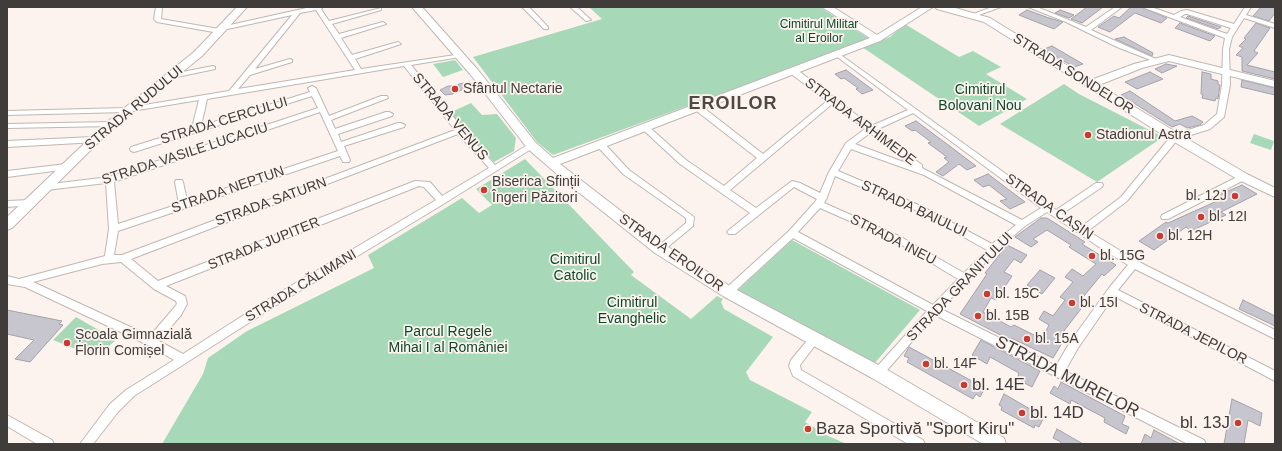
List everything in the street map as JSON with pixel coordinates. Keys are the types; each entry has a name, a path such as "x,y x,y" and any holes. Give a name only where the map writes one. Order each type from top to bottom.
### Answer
{"street":[{"path":"159,7 157,16 159,21 221,30 319,7 359,72"},
{"name":"STRADA RUDULUI","path":"7,225 126,110 172,76 198,54 242,7"},
{"name":"STRADA EROILOR","path":"417,7 460,55 532,146 550,163 660,249 728,292 878,373 998,444"},
{"path":"525,7 546,28"},
{"path":"573,7 588,20"},
{"path":"827,7 877,39"},
{"path":"550,163 877,39 928,7"},
{"name":"STRADA SONDELOR","path":"940,7 974,15 1002,29 1089,85 1175,137 1243,177 1275,193"},
{"path":"974,15 998,7"},
{"path":"1031,7 1086,30 1119,46 1155,60"},
{"path":"1045,12 1052,7"},
{"path":"1086,30 1119,7"},
{"path":"1144,7 1177,17 1185,12 1192,12 1235,27"},
{"path":"1155,7 1229,37"},
{"path":"1082,231 1124,200 1175,137 1207,127 1221,114 1226,85 1226,49 1229,37 1244,16 1248,7"},
{"path":"328,23 379,9"},
{"path":"232,92 298,12"},
{"path":"1244,16 1275,26"},
{"path":"337,37 383,24"},
{"path":"351,58 398,44"},
{"name":"STRADA CAȘIN","path":"838,54 1047,208 1082,231 1134,264 1275,335"},
{"path":"7,113 126,110 460,55"},
{"path":"1089,85 1155,60 1175,59 1275,84"},
{"path":"248,73 290,61"},
{"name":"STRADA VENUS","path":"406,64 460,131 494,169"},
{"path":"172,76 213,68"},
{"name":"STRADA ARHIMEDE","path":"793,71 927,174"},
{"path":"308,80 346,160"},
{"name":"STRADA CERCULUI","path":"134,149 314,93"},
{"path":"196,130 204,97"},
{"path":"326,118 384,98"},
{"path":"724,190 831,101"},
{"path":"697,107 763,158"},
{"name":"STRADA VASILE LUCACIU","path":"46,187 110,180 322,109"},
{"path":"728,292 792,233 821,201 833,172 849,145 869,130 914,110"},
{"path":"333,132 389,114"},
{"path":"7,126 111,124"},
{"name":"STRADA NEPTUN","path":"114,229 184,206 341,149 400,125"},
{"path":"644,127 683,162 756,212 732,232"},
{"name":"STRADA SATURN","path":"21,282 109,259 123,258 460,131"},
{"path":"7,144 94,140"},
{"path":"600,144 626,172 690,217 690,224 660,249"},
{"name":"STRADA ARHIMEDE","path":"849,145 927,174 1022,224"},
{"name":"STRADA CĂLIMANI","path":"86,444 120,400 182,359 532,146"},
{"path":"7,174 66,167"},
{"name":"STRADA BAIULUI","path":"833,172 918,208 993,249"},
{"path":"1165,217 1243,177"},
{"path":"109,259 114,229 110,180"},
{"path":"178,182 184,206"},
{"name":"STRADA JUPITER","path":"157,286 418,183 427,184 442,201"},
{"name":"STRADA INEU","path":"756,212 792,184 797,185 821,201 898,239 965,278"},
{"path":"1056,214 1099,186"},
{"path":"7,204 30,203"},
{"name":"STRADA GRANITULUI","path":"878,373 934,310 993,249 1022,224 1047,208"},
{"name":"STRADA MURELOR","path":"792,233 934,310 1200,444"},
{"path":"123,258 157,286 181,298 182,304 177,312 152,342"},
{"path":"1058,372 1074,345 1112,291 1134,264"},
{"path":"7,280 21,282 152,342 182,359"},
{"name":"STRADA JEPILOR","path":"1112,291 1275,376"},
{"path":"815,339 795,363 794,366 797,373 919,444"},
{"path":"7,420 48,444"}],"green space":[{"name":"Cimitirul Militar al Eroilor","path":"589,7 820,7 868,38 868,40 553,155 537,142 473,57 602,19"},
{"name":"Cimitirul Bolovani Nou","path":"905,24 959,57 973,51 1001,67 986,74 1027,99 979,126 862,47 890,37"},
{"path":"455,60 463,70 443,77 433,64"},
{"name":"Stadionul Astra","path":"1064,84 1079,94 1163,137 1097,182 1000,124"},
{"path":"471,103 482,115 497,114 516,138 514,151 494,162 447,114"},
{"path":"1254,134 1274,141 1271,150 1250,143"},
{"name":"Parcul Regele Mihai I al României","path":"525,159 634,272 631,275 691,319 717,296 723,299 721,302 724,309 773,337 746,372 750,380 812,412 805,422 828,436 847,444 162,444 203,374 208,358 247,331 374,268 368,255 462,198 479,213 492,205 476,189"},
{"path":"792,240 920,310 874,364 737,291"},
{"path":"76,317 116,340 96,357 53,340"}],"building":[{"path":"1087,7 1103,7 1082,23 1071,19"},
{"path":"1131,7 1141,7 1167,18 1161,23 1135,13 1110,32 1098,27 1114,16 1119,18"},
{"path":"1261,7 1275,7 1275,13 1269,21 1253,16"},
{"path":"1027,10 1063,22 1054,29 1019,15"},
{"path":"1060,10 1074,15 1069,18 1055,13"},
{"path":"1188,16 1221,27 1218,29 1186,18"},
{"path":"1180,23 1215,36 1210,41 1175,28"},
{"path":"1256,23 1270,28 1254,51 1258,53 1247,65 1275,72 1275,79 1242,71 1242,57 1236,55 1243,48 1239,46 1246,39 1244,38"},
{"path":"1124,37 1153,53 1152,56 1115,39"},
{"path":"1052,46 1083,64 1074,67 1044,49"},
{"path":"1166,64 1177,66 1162,73 1155,69"},
{"path":"846,70 873,90 862,94 856,89 858,88 844,78 841,79 835,74"},
{"path":"1150,72 1163,79 1137,89 1125,82"},
{"path":"1202,72 1211,74 1211,79 1218,81 1218,84 1220,85 1218,99 1216,98 1215,101 1202,98"},
{"path":"1242,80 1275,88 1275,95 1241,87"},
{"name":"Sfântul Nectarie","path":"469,82 465,89 453,94 445,95 440,90 448,86 456,86 455,88 459,84"},
{"path":"1130,91 1175,121 1192,116 1203,122 1200,125 1187,128 1180,124 1172,127 1121,95"},
{"path":"916,121 976,166 967,170 959,164 943,176 936,172 949,162 944,158 947,157 928,143 931,142 915,130 912,131 905,126"},
{"path":"988,174 1025,202 1010,209 1000,201 1007,199 989,185 983,187 974,180"},
{"path":"1242,185 1257,194 1221,212 1226,215 1191,231 1186,227 1154,250 1139,241 1166,222 1168,223 1217,201 1212,198"},
{"path":"1041,218 1047,218 1085,242 1082,244 1116,265 1104,276 1102,274 1079,302 1084,305 1057,340 1062,343 1053,358 1011,338 1010,340 960,314 987,274 985,273 1007,245 1027,255 1021,263 1014,259 1004,272 1012,276 996,300 991,298 983,312 1011,327 1014,325 1042,339 1049,325 1039,319 1044,311 1053,316 1065,300 1060,297 1073,282 1065,277 1072,269 1083,276 1096,264 1069,247 1071,245 1047,230 1033,239 1038,242 1031,247 1015,237"},
{"path":"1040,270 1055,278 1042,294 1027,285"},
{"path":"1243,300 1275,316 1275,326 1239,309"},
{"name":"Școala Gimnazială Florin Comișel","path":"7,310 62,321 59,324 63,325 30,362 15,359 34,340 7,334"},
{"path":"981,340 1040,371 1032,387 1017,379 1019,373 990,357 987,364 972,355"},
{"path":"909,347 985,388 980,397 976,394 973,399 907,362 909,358 904,356"},
{"path":"1061,382 1125,416 1122,424 1129,427 1126,434 1104,422 1105,418 1071,400 1070,404 1050,393 1054,386 1058,389"},
{"name":"bl. 14D","path":"1004,394 1044,417 1039,427 1035,425 1034,428 1001,410 1002,407 999,405"},
{"name":"bl. 13J","path":"1232,399 1262,413 1260,426 1248,420 1244,444 1224,444"},
{"path":"1057,429 1083,444 1060,444 1061,442 1053,438"},
{"path":"1154,430 1180,444 1141,444 1145,434 1151,438"}],"place":[{"name":"Sfântul Nectarie","path":"455,89"},
{"name":"Stadionul Astra","path":"1088,135"},
{"name":"Biserica Sfinții Îngeri Păzitori","path":"484,190"},
{"name":"bl. 12J","path":"1235,196"},
{"name":"bl. 12I","path":"1201,217"},
{"name":"bl. 12H","path":"1160,236"},
{"name":"bl. 15G","path":"1092,256"},
{"name":"bl. 15C","path":"987,294"},
{"name":"bl. 15I","path":"1072,303"},
{"name":"bl. 15B","path":"978,316"},
{"name":"bl. 15A","path":"1027,339"},
{"name":"Școala Gimnazială Florin Comișel","path":"67,343"},
{"name":"bl. 14F","path":"926,364"},
{"name":"bl. 14E","path":"964,385"},
{"name":"bl. 14D","path":"1022,413"},
{"name":"bl. 13J","path":"1238,423"},
{"name":"Baza Sportivă \"Sport Kiru\"","path":"808,429"}],"district":[{"name":"EROILOR","path":"733,104"}],"park label":[{"name":"Cimitirul Catolic","path":"575,268"},
{"name":"Cimitirul Evanghelic","path":"632,312"}]}
